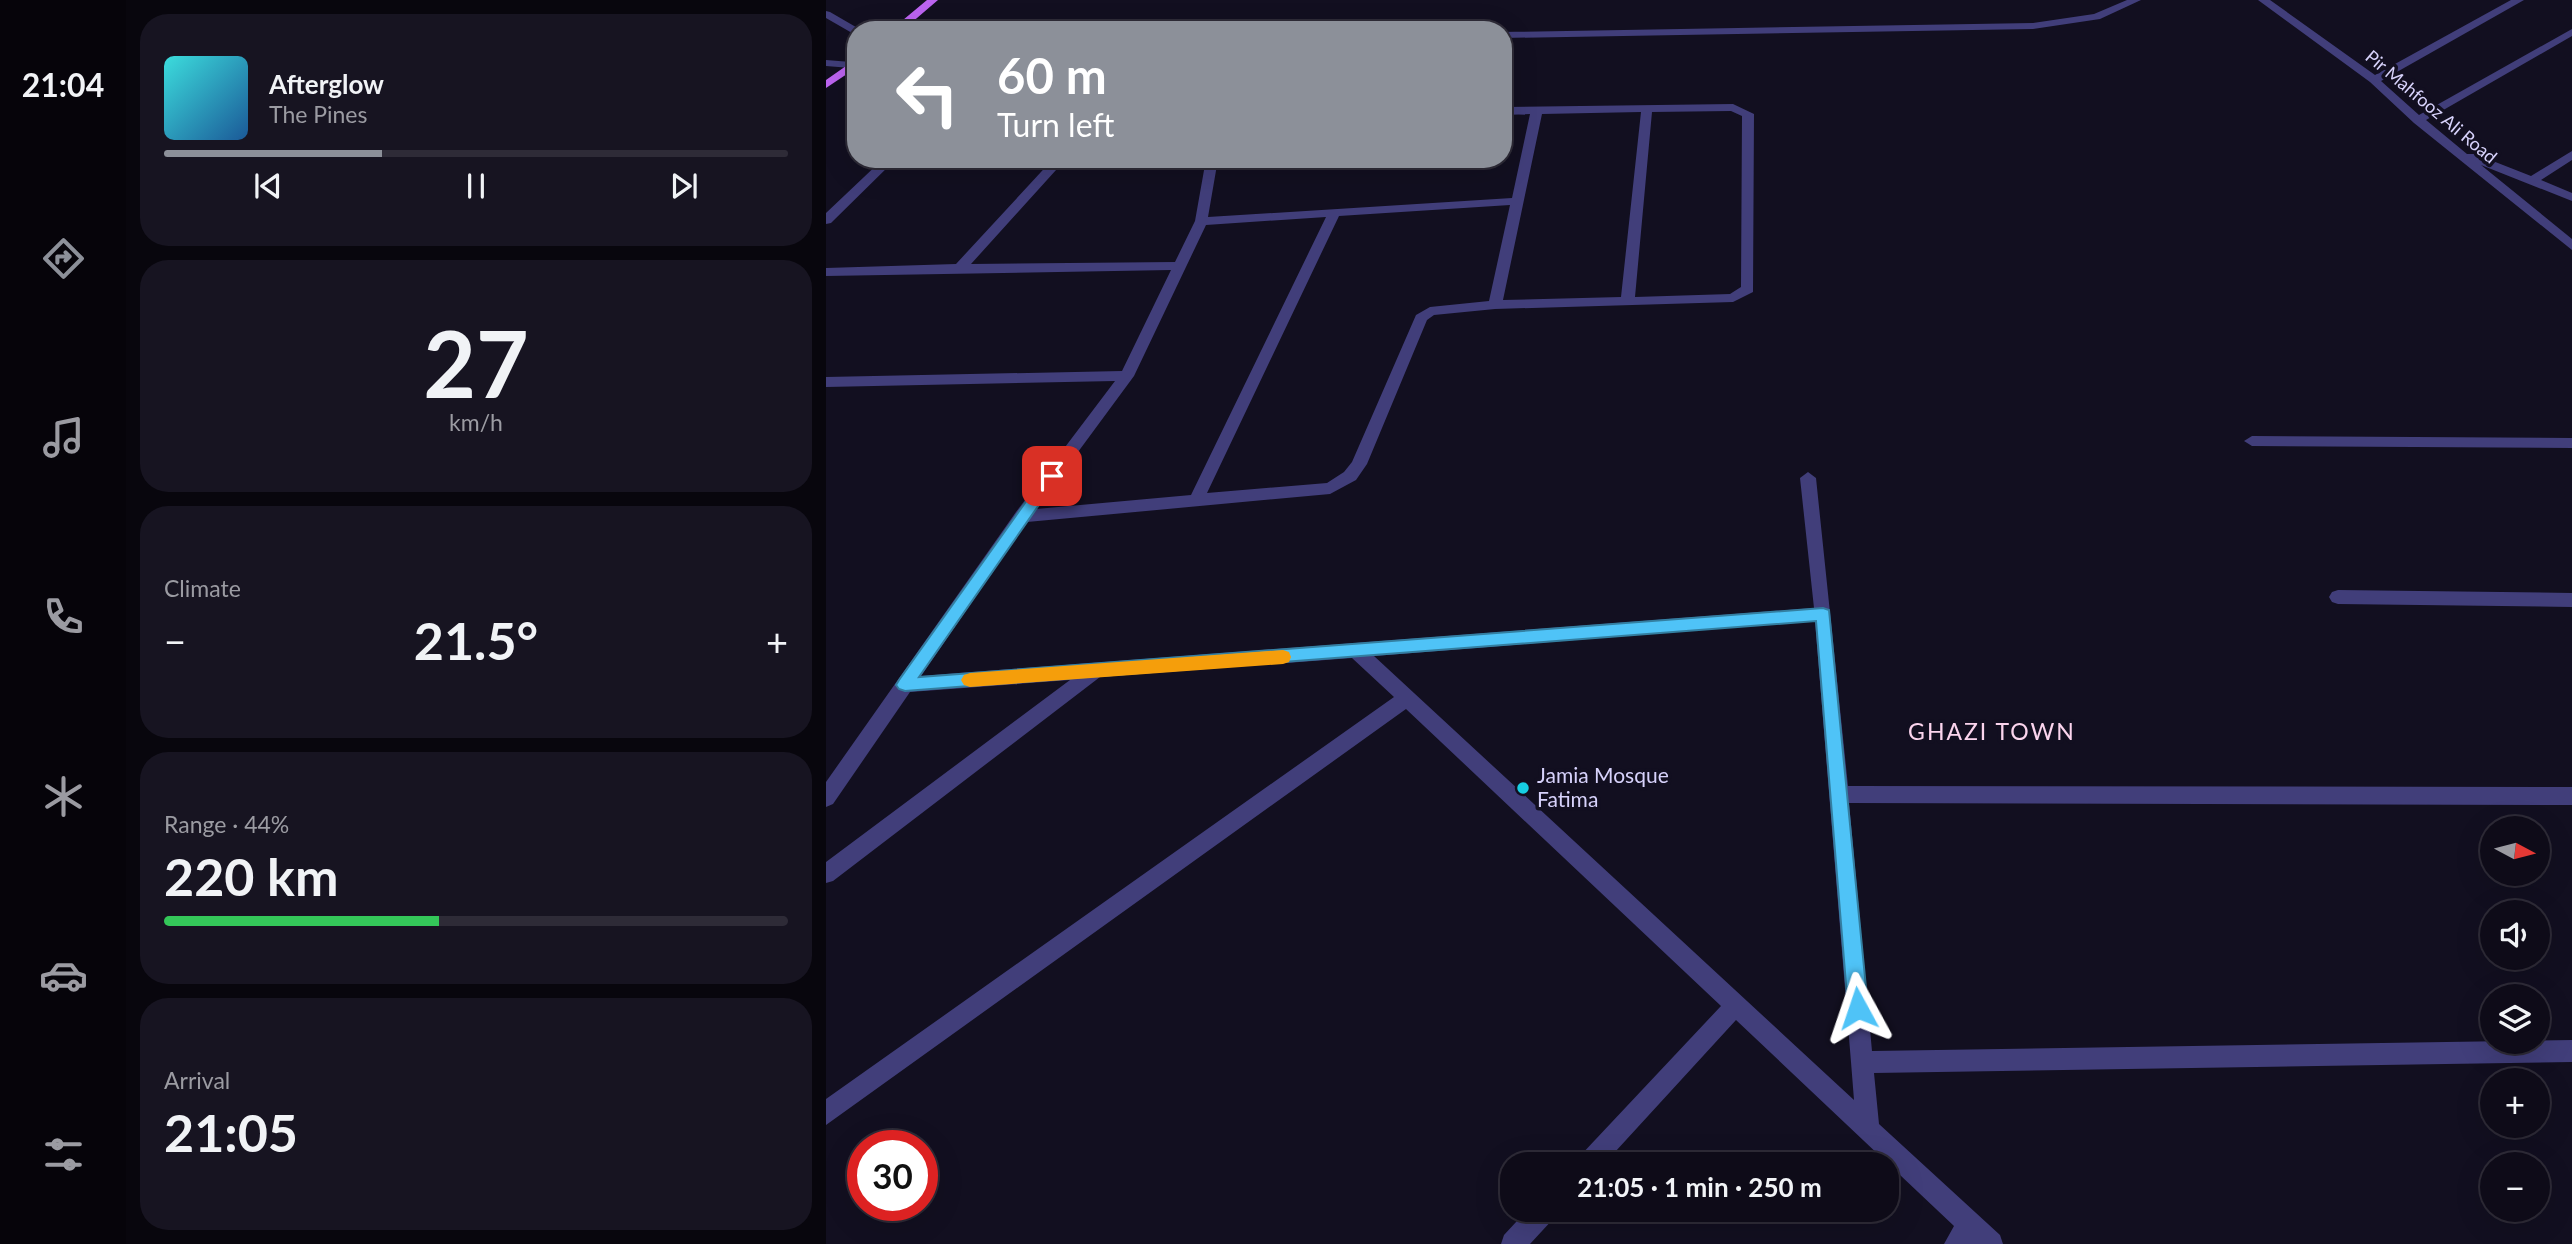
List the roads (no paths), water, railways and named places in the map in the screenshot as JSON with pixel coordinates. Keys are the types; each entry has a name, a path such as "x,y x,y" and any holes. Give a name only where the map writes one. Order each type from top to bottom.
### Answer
{"main road":[{"path":"907,21 933,0"},
{"path":"826,85 847,68"}],"street":[{"path":"1512,35 2033,26 2096,17 2136,0"},
{"name":"Pir Mahfooz Ali Road","path":"2263,0 2374,80 2417,120 2572,246"},
{"path":"2374,80 2519,0"},
{"path":"826,14 847,26"},
{"path":"2417,120 2572,32"},
{"path":"826,63 847,63"},
{"path":"1022,516 1330,488 1349,476 1359,464 1421,318 1437,309 1628,299 1733,298 1748,289 1748,114 1733,107 1512,111"},
{"path":"1628,299 1647,108"},
{"path":"1495,305 1537,110"},
{"path":"2454,150 2572,197"},
{"path":"2532,181 2572,155"},
{"path":"826,220 881,168"},
{"path":"960,268 1052,168"},
{"path":"826,798 1022,516 1127,376 1201,220 1210,168"},
{"path":"1201,220 1519,201"},
{"path":"1197,498 1335,212"},
{"path":"826,272 1181,266"},
{"path":"826,382 1127,376"},
{"path":"2252,441 2572,443"},
{"path":"1808,478 1823,614 1868,1129"},
{"path":"2338,597 2572,600"},
{"path":"905,685 1823,614"},
{"path":"1358,652 1868,1129 1963,1234 1991,1244"},
{"path":"826,874 1095,671"},
{"path":"826,1113 1407,698"},
{"path":"1839,794 2572,796"},
{"path":"1598,1152 1736,1005"},
{"path":"1862,1062 2572,1051"},
{"path":"1513,1244 1533,1222"}],"place":[{"name":"Jamia Mosque Fatima","path":"1523,788"}],"district":[{"name":"GHAZI TOWN","path":"1992,732"}]}
